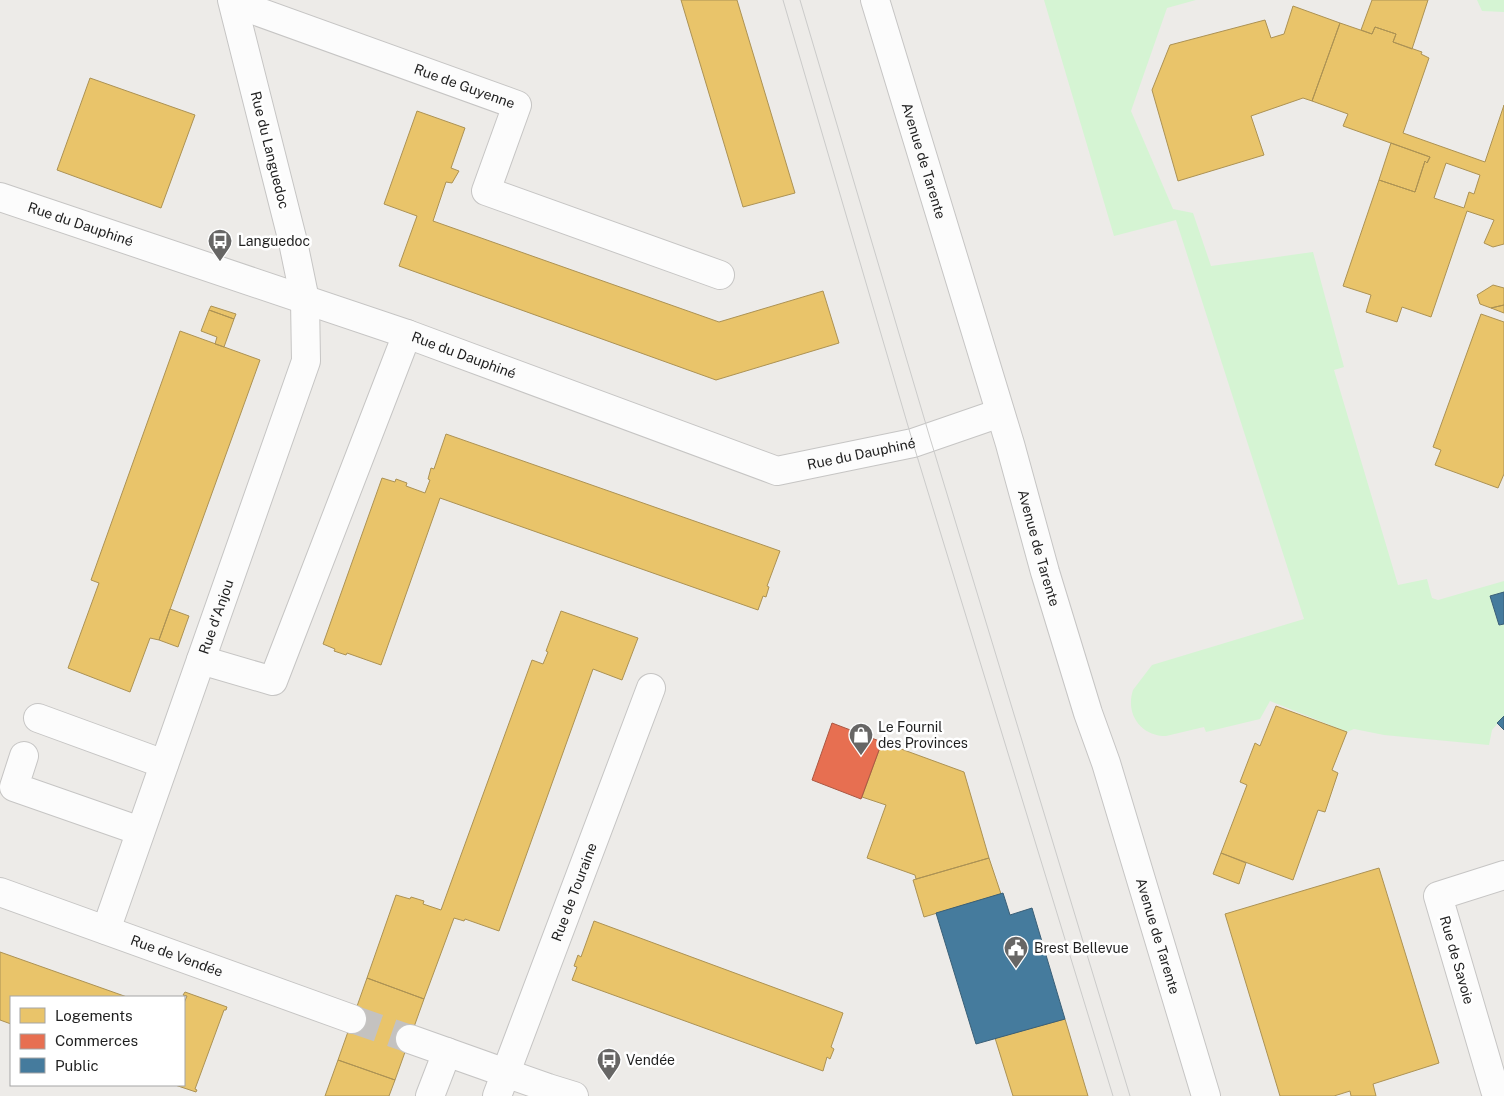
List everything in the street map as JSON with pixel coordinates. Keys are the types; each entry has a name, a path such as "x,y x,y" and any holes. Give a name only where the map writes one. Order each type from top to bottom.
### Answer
{"street":[{"name":"Avenue de Tarente","path":"875,0 1000,413 1045,572 1088,713 1118,800 1206,1096"},
{"name":"Rue de Guyenne","path":"233,2 517,105 486,191 720,275"},
{"name":"Rue du Languedoc","path":"233,2 293,242 305,300"},
{"name":"Rue du Dauphiné","path":"0,197 407,334 777,471 913,443 1000,413"},
{"name":"Rue d'Anjou","path":"106,930 306,361 305,300"},
{"path":"201,660 273,682 407,334"},
{"name":"Rue de Touraine","path":"501,1084 651,688"},
{"path":"38,718 164,764"},
{"path":"24,756 14,787 140,831"},
{"name":"Rue de Savoie","path":"1491,1091 1438,896 1504,875"},
{"name":"Rue de Vendée","path":"0,892 352,1019"},
{"path":"410,1039 447,1052 501,1084 574,1096"},
{"path":"430,1096 447,1052"}],"green space":[{"path":"1044,0 1196,0 1167,8 1131,111 1173,209 1193,213 1211,266 1313,252 1344,367 1334,370 1398,585 1427,579 1432,598 1438,600 1504,581 1504,592 1490,596 1499,625 1504,624 1504,716 1492,730 1489,745 1384,735 1354,729 1347,732 1270,701 1260,719 1206,732 1204,727 1166,736 1157,735 1142,728 1137,722 1131,707 1133,690 1152,665 1304,619 1176,220 1114,236"},
{"path":"1477,0 1504,0 1504,12 1482,11"}],"building: Logements":[{"path":"681,0 737,0 795,193 743,207"},
{"path":"1372,0 1428,0 1412,49 1393,42 1396,34 1375,27 1372,34 1361,30"},
{"path":"1293,6 1340,23 1312,101 1303,98 1251,116 1264,155 1178,181 1152,90 1170,45 1265,20 1271,38 1284,34"},
{"path":"1340,23 1372,34 1375,27 1396,34 1393,42 1422,52 1421,54 1429,58 1403,133 1485,162 1504,105 1504,244 1493,247 1484,243 1494,220 1467,211 1431,317 1402,307 1397,322 1366,312 1371,295 1343,286 1379,180 1415,192 1425,161 1427,163 1430,157 1343,126 1348,114 1312,101","holes":["1446,163 1480,175 1474,194 1469,192 1464,208 1434,198"]},
{"path":"90,78 195,115 161,208 57,170"},
{"path":"417,111 465,128 451,168 459,171 452,183 446,182 433,221 719,322 823,291 839,343 716,380 399,266 417,216 384,204"},
{"path":"1391,143 1430,157 1427,163 1425,161 1415,192 1379,180"},
{"path":"1493,285 1504,288 1504,305 1491,308 1480,304 1477,295"},
{"path":"1504,305 1504,313 1491,308"},
{"path":"211,306 236,314 234,319 209,310"},
{"path":"209,310 234,319 224,347 215,344 217,337 201,331"},
{"path":"1481,314 1504,322 1504,474 1498,488 1435,465 1441,450 1433,447"},
{"path":"180,331 260,360 159,640 150,638 130,692 68,668 99,583 91,580"},
{"path":"446,434 780,551 767,586 769,587 766,597 763,596 758,610 440,498 381,665 347,653 346,655 334,651 335,649 323,644 382,478 395,482 396,479 407,483 406,486 425,493 430,480 428,479 431,468 434,469"},
{"path":"170,609 189,616 178,647 159,640"},
{"path":"561,611 638,638 622,680 593,669 499,931 465,919 464,921 454,918 424,999 367,978 396,895 424,901 423,904 441,910 532,660 543,664"},
{"path":"1276,706 1347,732 1332,770 1338,773 1325,812 1318,810 1293,880 1221,853 1247,785 1240,782 1255,743 1260,746"},
{"path":"882,742 964,772 989,858 916,879 915,875 867,858 886,805 862,797"},
{"path":"1221,853 1246,863 1239,884 1213,874"},
{"path":"989,858 1001,894 924,917 913,880"},
{"path":"1379,868 1439,1063 1373,1084 1376,1096 1351,1096 1350,1091 1334,1096 1280,1096 1225,914"},
{"path":"594,921 843,1013 831,1047 834,1049 830,1059 827,1057 823,1071 572,980 577,967 574,966 578,955 581,957"},
{"path":"0,952 124,996 10,996 10,1024 0,1020"},
{"path":"367,978 424,999 395,1080 338,1060"},
{"path":"185,992 227,1007 224,1010 195,1089 197,1090 196,1092 178,1086 185,1086 185,1001 187,996 183,995"},
{"path":"1065,1019 1088,1096 1013,1096 995,1038"},
{"path":"338,1060 395,1080 389,1096 325,1096"}],"building: Commerces":[{"path":"832,723 882,742 861,799 812,780"}],"building: Public":[{"path":"1504,592 1504,624 1499,625 1490,596"},
{"path":"1504,716 1504,730 1497,723"},
{"path":"1003,893 1010,915 1032,908 1065,1019 976,1044 936,913"}],"tunnel":[{"path":"352,1019 410,1039"}],"tram line":[{"path":"783,0 913,443 1113,1096"},
{"path":"800,0 930,438 1130,1096"}],"place":[{"name":"Languedoc","path":"220,262"},
{"name":"Le Fournil des Provinces","path":"861,756"},
{"name":"Brest Bellevue","path":"1016,969"},
{"name":"Vendée","path":"609,1081"}]}
